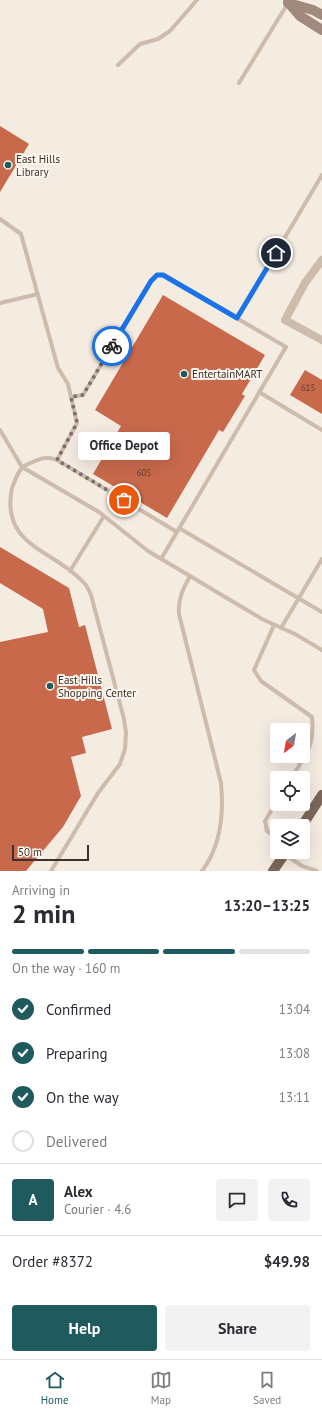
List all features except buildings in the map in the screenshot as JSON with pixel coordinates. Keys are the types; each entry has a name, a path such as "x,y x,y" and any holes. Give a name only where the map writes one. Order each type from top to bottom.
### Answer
{"main road":[{"path":"286,1 314,10 322,15"},
{"path":"286,1 300,16 322,30"},
{"path":"307,819 322,795"},
{"path":"273,871 281,859"}],"street":[{"path":"322,260 305,283 285,320 322,340"}],"lane":[{"path":"118,65 140,44 158,39 170,31 197,0"},
{"path":"239,83 286,1"},
{"path":"237,318 322,175"},
{"path":"0,219 21,234 58,368 68,384 77,423 57,460"},
{"path":"71,397 83,395 151,281 157,275 163,275 286,347 161,559"},
{"path":"0,303 38,294"},
{"path":"259,392 322,430"},
{"path":"0,430 22,467 104,516 136,543 161,559 322,650"},
{"path":"51,871 98,793 120,764 125,749 126,733 124,720 91,595 84,582 70,571 25,543 15,533 7,505 14,481 22,467 41,458 50,457 57,460 322,612"},
{"path":"70,571 104,516"},
{"path":"281,628 322,559"},
{"path":"190,576 180,594 178,603 179,614 221,784 223,799 223,811 215,848 202,871"},
{"path":"274,624 254,670 261,681 312,716 314,733 309,749 296,771"},
{"path":"270,834 266,831 265,821 271,811"},
{"path":"293,859 302,866 317,871"}],"way so far":[{"path":"112,346 83,395 71,397 77,423 57,460 124,500"}],"place":[{"name":"East Hills Library","path":"8,165"},
{"name":"EntertainMART","path":"184,374"},
{"name":"Office Depot","path":"124,500"},
{"name":"East Hills Shopping Center","path":"50,686"}],"route":[{"path":"112,346 151,281 157,275 163,275 237,318 276,253"}]}
